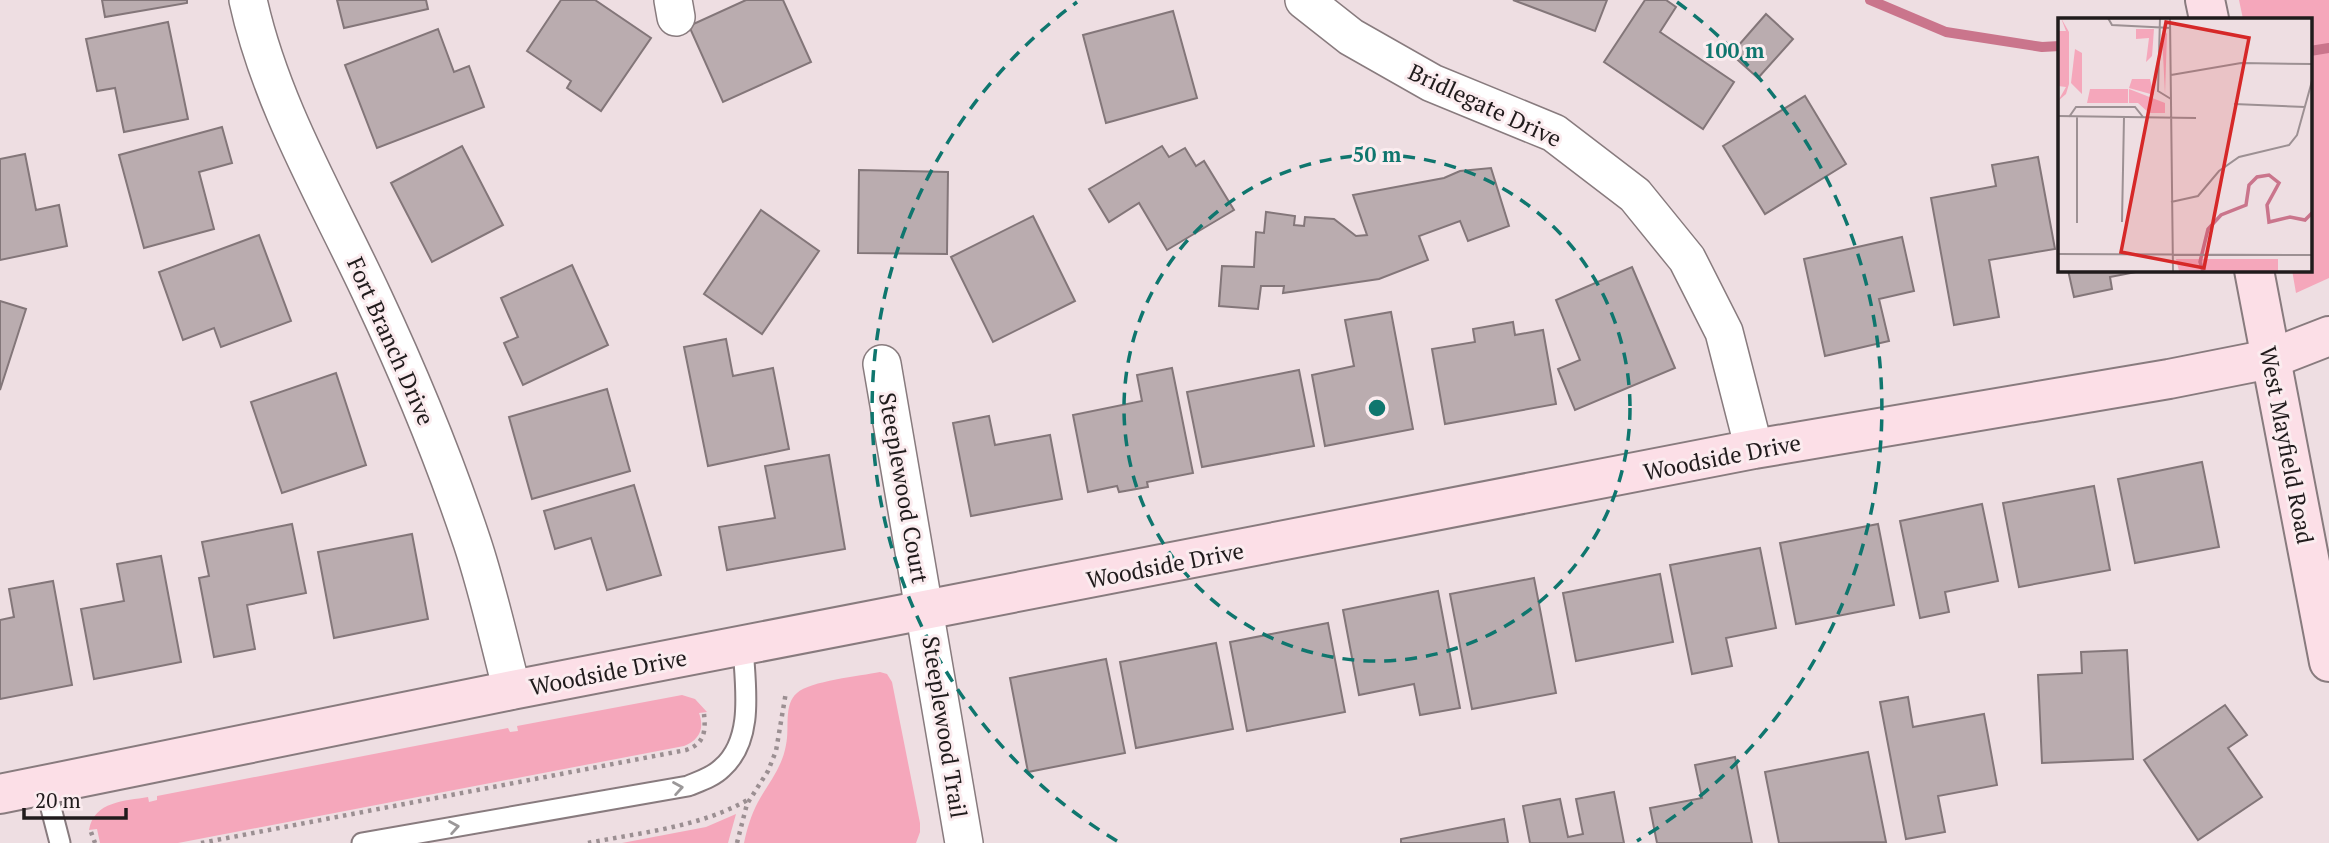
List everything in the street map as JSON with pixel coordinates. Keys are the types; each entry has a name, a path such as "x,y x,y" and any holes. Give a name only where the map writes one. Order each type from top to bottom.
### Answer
{"street":[{"name":"Fort Branch Drive","path":"248,0 253,25 295,139 373,296 426,415 473,544 512,690"},
{"name":"Bridlegate Drive","path":"1304,0 1351,37 1432,83 1553,133 1635,195 1687,259 1724,332 1754,449"},
{"path":"2205,0 2209,18"},
{"name":"West Mayfield Road","path":"2254,271 2329,662"},
{"name":"Woodside Drive","path":"0,794 512,690 925,612 1754,449 2169,379 2270,359 2329,337"},
{"name":"Steeplewood Court","path":"882,364 925,612"},
{"name":"Steeplewood Trail","path":"925,612 964,843"}],"lane":[{"path":"362,843 688,786 704,780 725,766 737,750 744,727 746,703 743,646"},
{"path":"45,785 60,843"}],"path":[{"path":"737,843 747,804 768,771 776,751 786,692"},
{"path":"201,843 686,750 696,747 702,740 706,727 704,714"},
{"path":"588,843 704,820 751,797"},
{"path":"92,832 95,843"}],"shaded area":[{"path":"2239,0 2329,0 2329,278 2296,293 2292,271 2312,271 2312,18 2243,18"},
{"path":"880,672 887,674 892,682 920,823 916,843 744,843 756,807 784,753 788,710 793,698 813,685"},
{"path":"682,695 695,699 707,712 699,713 701,729 694,741 684,746 178,843 100,843 97,829 89,830 97,813 112,804 148,797 149,802 157,800 157,796 508,728 510,732 518,731 517,726"},
{"path":"736,814 728,843 622,843 706,827"}],"building":[{"path":"102,0 187,0 187,3 105,17"},
{"path":"337,0 426,0 428,9 344,28"},
{"path":"561,0 595,0 651,38 601,111 567,88 571,81 527,51"},
{"path":"746,0 783,0 811,62 723,102 689,26"},
{"path":"1513,0 1607,0 1595,31"},
{"path":"1645,0 1666,0 1676,7 1660,32 1734,82 1703,129 1604,62"},
{"path":"1173,11 1197,98 1106,123 1083,35"},
{"path":"1766,14 1793,39 1758,78 1731,54"},
{"path":"168,22 188,119 124,132 115,88 97,91 86,39"},
{"path":"438,29 454,72 469,66 484,107 377,148 345,65"},
{"path":"1805,96 1846,164 1765,214 1723,146"},
{"path":"222,127 232,163 199,172 214,229 144,248 119,155"},
{"path":"462,146 503,225 432,262 391,183"},
{"path":"1162,146 1169,157 1185,148 1196,166 1204,161 1234,210 1167,250 1139,203 1109,222 1089,189"},
{"path":"25,154 36,210 59,205 67,246 0,260 0,159"},
{"path":"2038,157 2055,249 1989,260 1999,317 1954,325 1931,198 1996,186 1992,165"},
{"path":"1491,168 1509,226 1468,241 1460,221 1419,236 1428,260 1379,279 1283,293 1284,286 1261,286 1258,309 1219,306 1222,266 1254,267 1256,232 1264,233 1266,212 1295,216 1294,225 1304,226 1305,217 1334,219 1356,236 1367,235 1353,195 1444,178 1460,171"},
{"path":"859,170 948,172 947,254 858,253"},
{"path":"761,210 819,251 762,334 704,294"},
{"path":"1033,216 1075,301 993,342 951,257"},
{"path":"259,235 291,321 221,347 214,328 183,340 159,272"},
{"path":"1902,237 1914,291 1879,299 1889,341 1825,356 1804,259"},
{"path":"572,265 608,345 523,385 504,343 518,337 501,298"},
{"path":"1632,267 1675,368 1575,410 1558,369 1580,360 1556,300"},
{"path":"2068,271 2141,271 2110,277 2112,289 2074,297"},
{"path":"0,301 26,309 0,390"},
{"path":"1391,312 1413,429 1325,446 1312,375 1354,366 1345,320"},
{"path":"1513,322 1515,335 1543,330 1556,404 1445,424 1432,349 1475,342 1473,329"},
{"path":"726,339 733,376 773,368 789,449 708,466 684,347"},
{"path":"1172,368 1193,473 1147,482 1148,487 1119,492 1117,486 1088,492 1073,415 1142,401 1137,375"},
{"path":"1299,370 1314,446 1202,467 1187,392"},
{"path":"336,373 366,465 282,493 251,402"},
{"path":"607,389 630,471 532,499 509,417"},
{"path":"989,416 995,445 1050,435 1062,499 971,516 953,423"},
{"path":"829,455 845,549 727,570 719,527 775,518 765,466"},
{"path":"2202,462 2219,547 2135,563 2118,479"},
{"path":"634,485 661,575 607,590 591,538 555,549 544,511"},
{"path":"2094,486 2110,570 2019,587 2003,503"},
{"path":"1982,504 1998,581 1945,592 1949,612 1920,618 1900,521"},
{"path":"292,524 306,593 247,605 255,649 214,657 199,578 209,576 202,542"},
{"path":"1878,524 1894,605 1796,624 1780,543"},
{"path":"412,534 428,619 334,638 318,552"},
{"path":"1760,548 1776,628 1726,638 1732,666 1692,674 1670,565"},
{"path":"161,556 181,662 94,679 81,609 124,601 117,564"},
{"path":"1660,574 1673,642 1576,661 1563,593"},
{"path":"1534,578 1556,693 1472,709 1450,594"},
{"path":"53,581 72,685 0,699 0,620 14,617 9,589"},
{"path":"1438,591 1460,708 1420,715 1414,684 1359,695 1343,610"},
{"path":"1328,623 1345,712 1247,731 1230,642"},
{"path":"1216,643 1233,729 1136,748 1120,662"},
{"path":"2127,650 2133,759 2042,763 2038,675 2082,673 2081,652"},
{"path":"1106,659 1125,753 1028,772 1010,678"},
{"path":"1908,697 1913,727 1984,714 1997,785 1938,796 1945,832 1906,839 1880,702"},
{"path":"2225,705 2247,735 2228,748 2262,797 2198,840 2144,760"},
{"path":"1868,752 1886,842 1779,843 1765,772"},
{"path":"1735,757 1752,843 1657,843 1650,808 1702,798 1695,765"},
{"path":"1614,792 1624,843 1530,843 1523,806 1560,799 1568,837 1583,834 1576,799"},
{"path":"1504,819 1508,843 1401,843 1401,839"}],"waterway":[{"path":"1870,0 1946,32 2042,47 2058,46"},
{"path":"2312,51 2329,48"}]}
